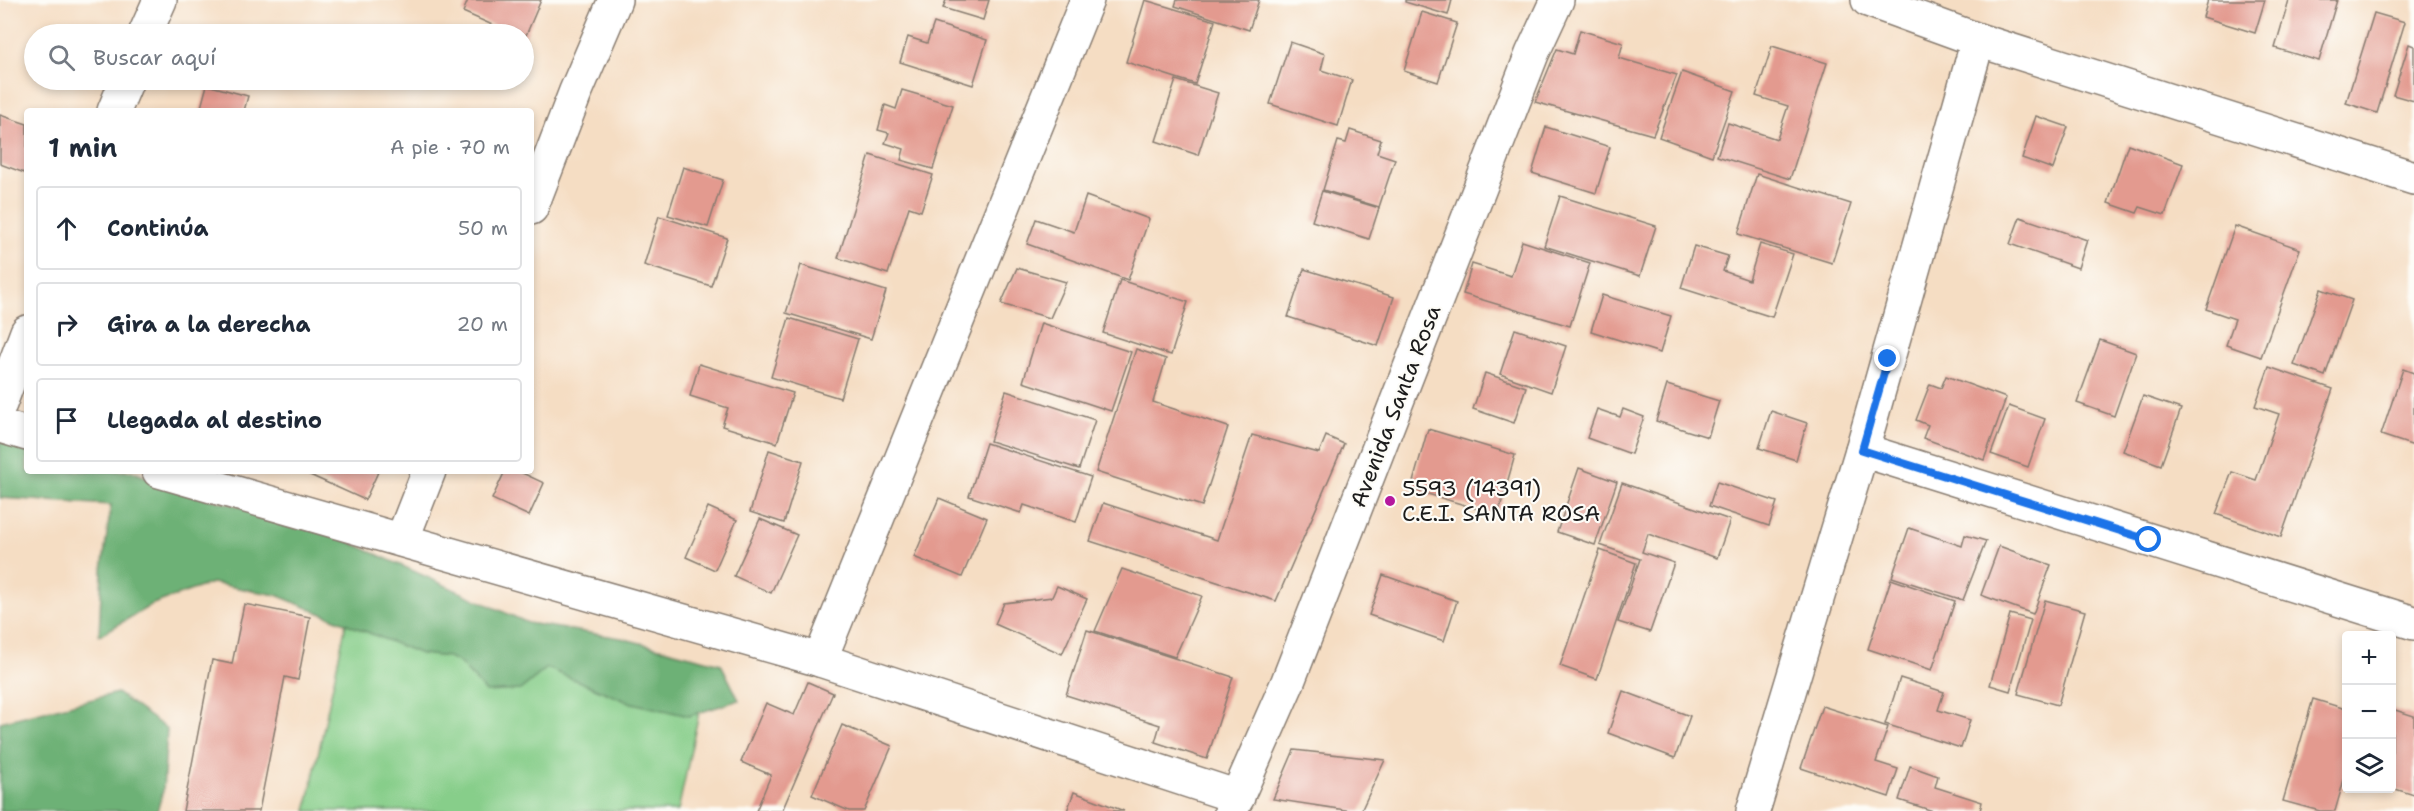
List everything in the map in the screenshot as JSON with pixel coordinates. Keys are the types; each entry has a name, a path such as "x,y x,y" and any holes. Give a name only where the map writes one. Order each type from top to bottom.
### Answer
{"street":[{"path":"150,24 160,0"},
{"path":"534,200 615,0"},
{"path":"820,660 1087,0"},
{"name":"Avenida Santa Rosa","path":"1235,804 1287,684 1532,54 1557,0"},
{"path":"1868,0 1978,40 2414,178"},
{"path":"1753,811 1862,450 1978,40"},
{"path":"115,108 123,90"},
{"path":"0,404 24,340"},
{"path":"0,426 24,433"},
{"path":"1862,450 2414,623"},
{"path":"170,474 820,660 1235,804"},
{"path":"402,540 428,474"}],"green space":[{"path":"0,432 24,436 24,474 139,474 180,492 308,523 528,623 621,638 721,664 739,700 689,716 628,702 547,668 520,690 486,692 460,663 449,657 421,654 276,595 212,583 153,604 99,636 102,570 111,505 0,498"},
{"path":"348,614 704,689 678,811 306,811"},
{"path":"117,693 167,729 163,791 157,811 0,811 0,722"}],"building":[{"path":"468,0 541,0 531,24 490,24 463,12"},
{"path":"946,0 989,0 983,20 943,8"},
{"path":"1145,0 1215,21 1195,84 1126,62"},
{"path":"1177,0 1259,0 1249,30 1175,6"},
{"path":"1405,0 1452,0 1448,15 1405,2"},
{"path":"2208,0 2265,0 2255,33 2203,17"},
{"path":"2289,0 2337,0 2319,61 2275,48"},
{"path":"1422,12 1457,23 1438,82 1404,71"},
{"path":"2374,13 2405,22 2377,113 2346,103"},
{"path":"934,23 987,40 973,85 900,62 908,37 927,43"},
{"path":"1580,30 1623,43 1619,58 1677,75 1653,135 1535,102 1557,49 1573,54"},
{"path":"1290,42 1325,54 1321,70 1352,80 1338,126 1270,104"},
{"path":"2409,44 2414,46 2414,101 2393,95"},
{"path":"1772,46 1827,63 1790,179 1717,156 1728,123 1777,139 1788,106 1756,96"},
{"path":"1682,72 1735,91 1712,156 1659,137"},
{"path":"1176,80 1218,93 1198,155 1156,141"},
{"path":"206,90 226,90 248,96 245,108 201,108"},
{"path":"902,90 953,105 933,169 901,160 904,149 885,143 889,133 878,130 885,105 896,109"},
{"path":"0,115 24,123 24,173 0,164"},
{"path":"2036,116 2068,127 2053,169 2022,158"},
{"path":"1546,127 1610,147 1596,193 1532,173"},
{"path":"1350,130 1381,140 1377,153 1395,159 1379,207 1323,190 1338,141 1346,143"},
{"path":"2128,144 2183,164 2165,215 2140,207 2137,213 2108,203"},
{"path":"870,155 933,175 921,211 909,207 888,274 838,258"},
{"path":"683,167 723,180 708,227 668,215"},
{"path":"1757,174 1851,204 1832,263 1738,234"},
{"path":"1322,191 1379,208 1369,239 1312,221"},
{"path":"1086,196 1149,219 1128,280 1027,244 1036,219 1074,232"},
{"path":"1560,196 1656,226 1640,276 1544,246"},
{"path":"659,216 727,238 711,286 644,265"},
{"path":"2020,217 2087,240 2078,268 2010,244"},
{"path":"2235,226 2300,249 2261,357 2226,345 2235,319 2206,309"},
{"path":"1522,241 1590,263 1570,326 1463,294 1472,264 1511,276"},
{"path":"1760,244 1793,254 1772,317 1681,288 1694,246 1728,256 1723,271 1749,280"},
{"path":"801,265 886,291 871,339 786,313"},
{"path":"1017,268 1066,282 1050,318 1001,304"},
{"path":"1304,269 1394,297 1378,346 1288,317"},
{"path":"1120,280 1188,302 1171,355 1103,333"},
{"path":"2321,289 2352,300 2325,376 2294,365"},
{"path":"1602,295 1671,316 1660,353 1591,331"},
{"path":"789,318 858,339 840,398 771,377"},
{"path":"1041,323 1131,352 1111,411 1023,382"},
{"path":"1515,329 1566,346 1551,392 1500,374"},
{"path":"2100,340 2136,353 2114,416 2077,403"},
{"path":"1136,349 1166,359 1153,402 1228,427 1202,506 1096,472"},
{"path":"699,364 793,393 777,443 722,426 728,408 690,396"},
{"path":"2269,367 2333,389 2281,537 2216,514 2232,472 2256,480 2279,414 2255,406"},
{"path":"2403,369 2414,373 2414,446 2381,435"},
{"path":"1485,373 1526,387 1514,423 1473,409"},
{"path":"1946,376 2006,398 1984,460 1923,438 1928,425 1916,420 1930,384 1941,388"},
{"path":"1667,385 1719,401 1708,437 1656,421"},
{"path":"1006,391 1095,420 1079,469 990,441"},
{"path":"2143,396 2181,409 2161,465 2123,451"},
{"path":"2009,406 2045,419 2028,467 1991,454"},
{"path":"1597,409 1620,417 1623,409 1644,417 1631,454 1587,438"},
{"path":"1771,411 1807,423 1796,460 1759,448"},
{"path":"1428,429 1515,455 1498,515 1411,489"},
{"path":"1252,435 1319,453 1326,436 1344,444 1276,601 1090,541 1103,503 1217,540"},
{"path":"986,443 1091,477 1076,522 1024,505 1021,513 969,496"},
{"path":"769,450 803,461 784,523 750,512"},
{"path":"1579,468 1617,482 1595,545 1557,532"},
{"path":"308,474 377,474 365,500"},
{"path":"504,474 524,474 544,483 529,516 492,499"},
{"path":"1717,482 1777,502 1769,526 1709,506"},
{"path":"1622,483 1730,520 1717,558 1648,534 1642,552 1674,563 1650,632 1618,622 1640,559 1600,545"},
{"path":"939,498 987,518 962,577 914,557"},
{"path":"708,507 737,520 715,570 686,557"},
{"path":"760,519 797,535 771,593 734,576"},
{"path":"1909,528 1962,546 1965,535 1986,541 1963,600 1892,577"},
{"path":"1999,546 2051,565 2033,614 1981,595"},
{"path":"1600,550 1636,563 1597,679 1560,666"},
{"path":"1122,569 1202,596 1175,657 1095,631"},
{"path":"1383,575 1457,601 1444,641 1369,615"},
{"path":"1891,579 1955,601 1932,670 1868,649"},
{"path":"1057,586 1087,599 1062,654 995,624 1004,603 1052,597"},
{"path":"2045,600 2085,611 2058,705 2018,694"},
{"path":"244,604 310,617 298,680 285,677 259,811 183,811 212,660 232,664"},
{"path":"2010,614 2031,620 2010,691 1990,685"},
{"path":"1087,630 1233,677 1207,759 1155,742 1160,725 1066,695"},
{"path":"1900,678 1944,692 1938,710 1970,720 1961,748 1885,724"},
{"path":"808,682 833,693 782,811 756,811 771,775 741,762 766,703 794,715"},
{"path":"1623,691 1690,716 1675,758 1608,733"},
{"path":"2313,699 2342,708 2342,787 2335,811 2320,811 2283,801"},
{"path":"1822,706 1888,727 1876,762 1898,769 1889,797 1801,768"},
{"path":"2396,710 2414,716 2414,795 2396,789"},
{"path":"842,725 892,746 864,811 849,811 812,795"},
{"path":"1294,750 1385,760 1361,811 1352,811 1273,799"},
{"path":"1910,766 1938,776 1935,787 1982,802 1980,811 1933,811 1899,800"},
{"path":"1074,792 1124,811 1067,811"}],"place":[{"name":"5593 (14391) C.E.I. SANTA ROSA","path":"1390,501"}],"route":[{"path":"1888,359 1862,450 2149,540"}]}
